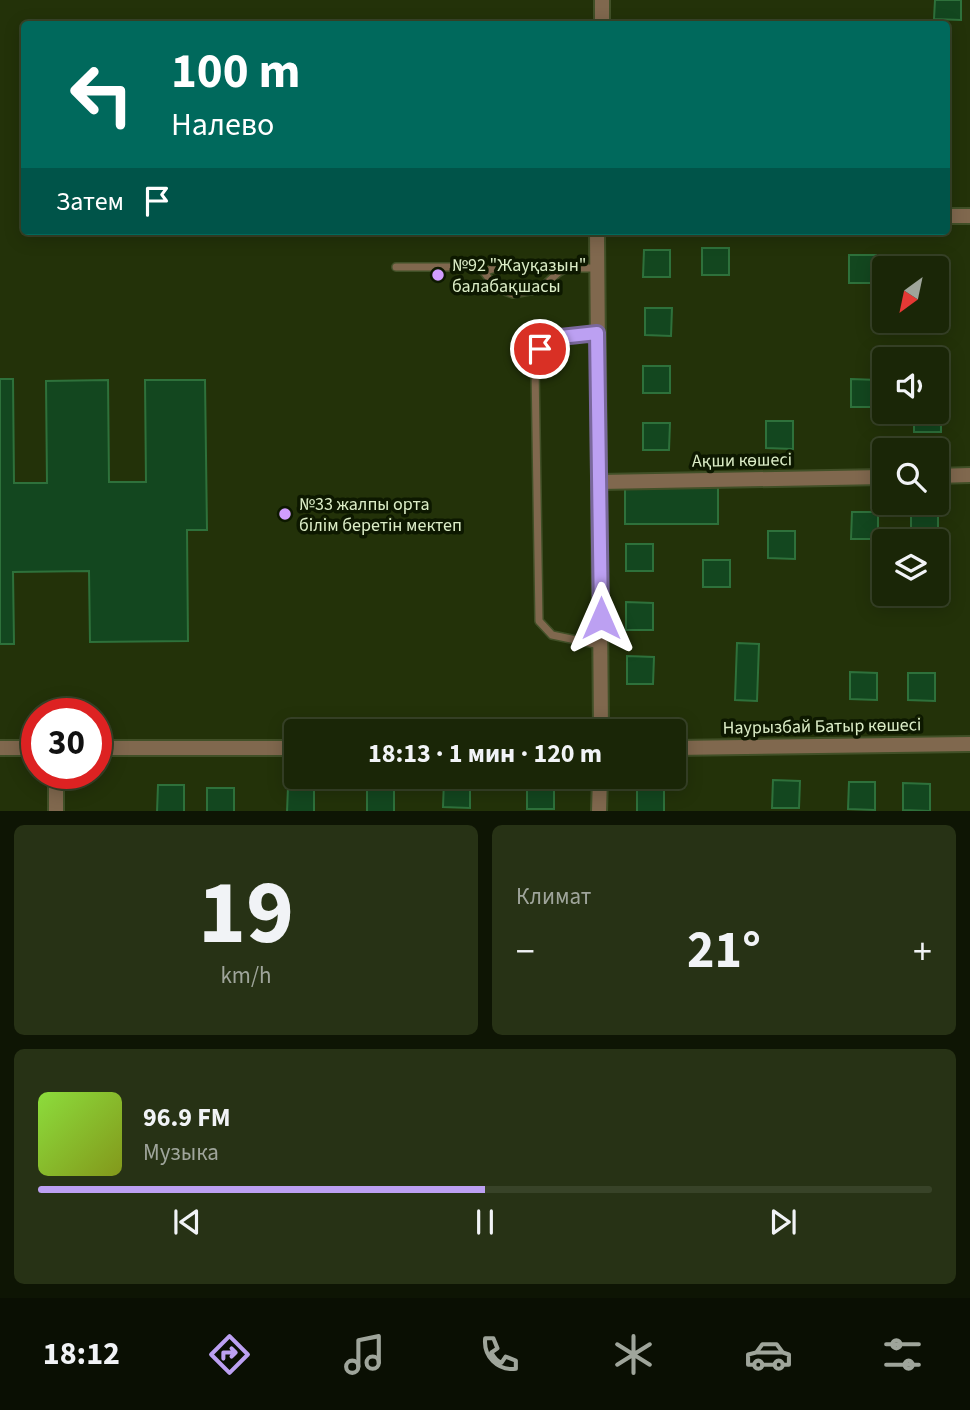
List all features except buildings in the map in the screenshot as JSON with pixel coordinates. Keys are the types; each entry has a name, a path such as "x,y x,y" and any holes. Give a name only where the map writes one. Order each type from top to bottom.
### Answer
{"street":[{"path":"602,21 603,0"},
{"path":"950,216 970,216"},
{"path":"597,235 601,719"},
{"path":"949,476 970,475"},
{"name":"Ақши көшесі","path":"600,482 872,477"},
{"name":"Наурызбай Батыр көшесі","path":"686,748 970,744"},
{"path":"0,748 21,748"},
{"path":"112,748 284,748"},
{"path":"56,789 56,811"},
{"path":"599,811 600,789"}],"lane":[{"path":"484,272 496,266 525,265 549,266 559,272"},
{"path":"396,267 475,267 484,272 496,288 513,294 540,289 559,272 568,268 596,268"},
{"path":"597,333 551,338 540,349 535,367 539,621 552,635 601,645"}],"place":[{"name":"№92 \"Жауқазын\" балабақшасы","path":"438,275"},
{"name":"№33 жалпы орта білім беретін мектеп","path":"285,514"}],"route":[{"path":"540,349 551,338 597,333 601,618"}]}
